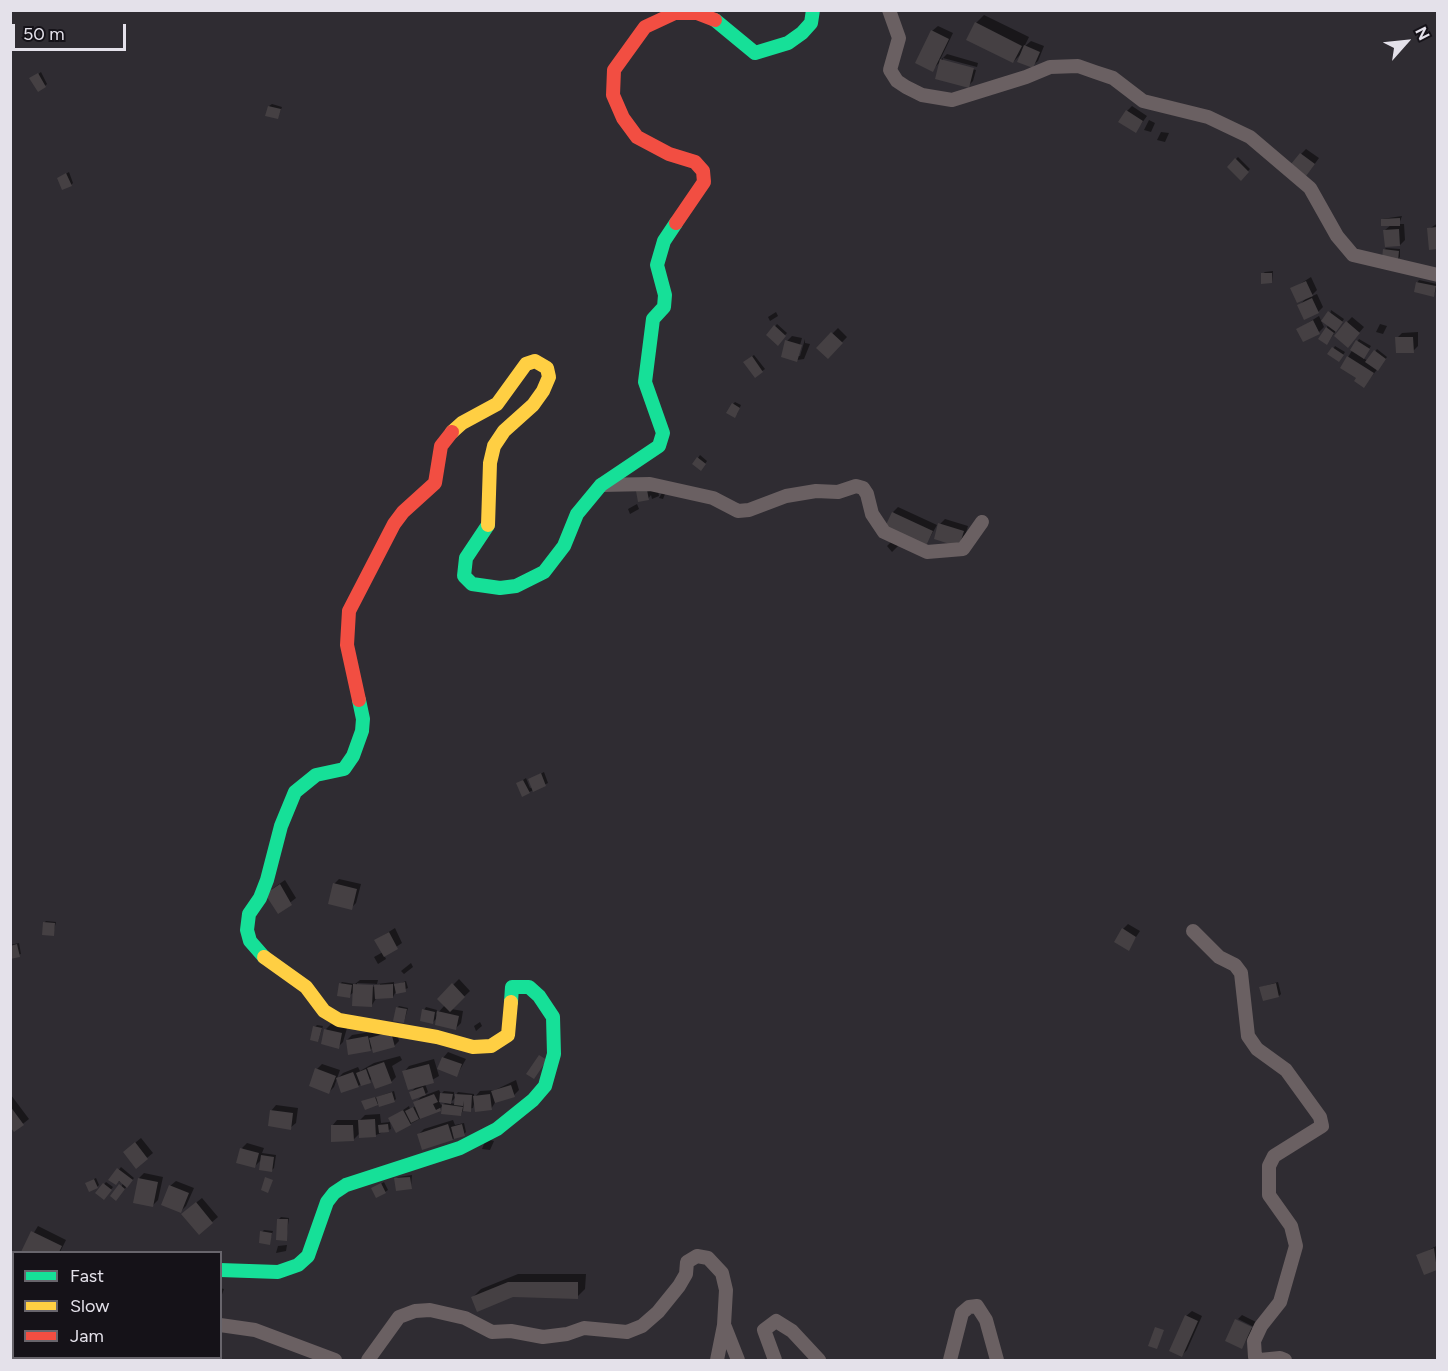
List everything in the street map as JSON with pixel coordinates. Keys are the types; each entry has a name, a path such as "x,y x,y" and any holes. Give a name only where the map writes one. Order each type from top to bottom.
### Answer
{"street":[{"path":"222,1270 278,1272 298,1265 308,1256 327,1202 334,1193 346,1185 460,1148 498,1129 533,1100 545,1086 554,1054 553,1017 539,996 529,987 521,985 512,987 508,1035 491,1047 473,1047 437,1037 363,1026 339,1020 324,1011 306,987 263,956 250,941 247,930 249,914 261,898 281,826 294,792 316,775 344,769 353,756 362,731 363,719 348,645 349,611 394,525 403,512 435,483 441,446 446,437 462,423 497,404 526,364 535,361 547,368 549,377 543,391 532,405 504,431 494,446 490,463 490,522 466,558 464,576 472,584 500,588 516,586 544,572 564,546 577,514 601,485 659,446 663,433 645,382 649,367 653,319 664,307 665,295 657,265 664,241 704,182 704,171 695,162 653,146 637,137 613,95 614,70 618,61 645,27 675,13 697,13 719,22 755,52 788,43 802,33 811,23 813,10"},
{"path":"889,10 899,38 890,70 897,81 922,95 952,100 967,97 1050,67 1078,66 1113,78 1143,101 1208,117 1250,137 1310,188 1337,236 1353,255 1437,275"},
{"path":"601,485 650,484 713,498 738,511 749,510 786,496 816,491 838,492 856,486 863,488 867,494 872,514 884,532 927,552 963,549 982,522"},
{"path":"1193,931 1219,957 1241,973 1248,1036 1257,1049 1286,1070 1320,1117 1322,1126 1274,1156 1269,1166 1269,1196 1291,1226 1296,1246 1280,1302 1261,1326 1254,1341 1254,1357 1263,1360 1280,1358 1285,1360"},
{"path":"368,1360 399,1317 415,1311 430,1310 465,1318 492,1332 511,1331 543,1337 584,1329 627,1332 642,1326 658,1312 686,1274 687,1262 697,1256 708,1258 722,1273 726,1290 724,1325 717,1360"},
{"path":"950,1360 962,1314 969,1307 977,1306 986,1320 997,1360"},
{"path":"775,1360 764,1330 767,1325 776,1321 792,1331 819,1360"},
{"path":"222,1325 255,1330 335,1360"},
{"path":"724,1325 738,1360"}],"building":[{"path":"975,22 1022,46 1013,63 966,40"},
{"path":"931,30 949,39 933,72 915,63"},
{"path":"1024,45 1040,52 1033,68 1017,62"},
{"path":"940,59 974,68 969,88 935,79"},
{"path":"38,73 46,87 38,92 29,78"},
{"path":"268,106 281,109 278,119 265,116"},
{"path":"1126,110 1143,121 1136,133 1118,122"},
{"path":"1300,153 1315,164 1306,176 1291,164"},
{"path":"1235,158 1249,172 1241,181 1227,167"},
{"path":"66,173 72,186 62,190 57,178"},
{"path":"1400,218 1400,226 1381,226 1381,219"},
{"path":"1437,227 1437,249 1429,250 1427,228"},
{"path":"1399,229 1400,246 1385,247 1383,230"},
{"path":"1383,249 1399,251 1398,261 1382,259"},
{"path":"1261,273 1272,273 1272,283 1261,284"},
{"path":"1306,281 1313,296 1297,303 1290,288"},
{"path":"1416,282 1436,286 1434,297 1414,292"},
{"path":"1312,298 1319,313 1304,320 1297,305"},
{"path":"1328,311 1343,322 1336,332 1321,321"},
{"path":"1313,320 1320,334 1303,342 1296,329"},
{"path":"1346,321 1360,333 1348,348 1334,336"},
{"path":"774,325 786,336 778,346 766,335"},
{"path":"1326,327 1334,333 1327,345 1318,339"},
{"path":"831,332 843,343 828,359 816,348"},
{"path":"1395,337 1413,337 1414,353 1396,353"},
{"path":"785,340 802,345 797,362 781,357"},
{"path":"1356,340 1370,349 1364,359 1350,350"},
{"path":"1332,347 1344,355 1339,362 1327,354"},
{"path":"1374,350 1386,359 1378,371 1365,362"},
{"path":"752,356 763,372 755,378 743,362"},
{"path":"1347,356 1374,373 1364,388 1354,381 1356,378 1340,368"},
{"path":"732,403 740,408 735,418 726,413"},
{"path":"697,457 706,464 701,471 692,464"},
{"path":"647,490 649,500 638,502 636,491"},
{"path":"892,512 933,531 925,548 884,529"},
{"path":"938,523 964,531 959,547 934,539"},
{"path":"541,773 546,786 533,792 528,779"},
{"path":"523,780 530,793 522,797 516,783"},
{"path":"333,883 357,889 352,910 328,904"},
{"path":"280,884 292,905 278,914 265,894"},
{"path":"43,922 55,923 54,936 42,935"},
{"path":"1122,928 1136,937 1129,951 1114,942"},
{"path":"389,932 398,949 384,957 374,940"},
{"path":"17,944 20,957 10,959 10,946"},
{"path":"405,982 406,992 396,994 394,984"},
{"path":"339,983 352,985 350,998 337,996"},
{"path":"452,983 465,997 450,1012 437,999"},
{"path":"1276,983 1279,997 1263,1001 1259,987"},
{"path":"353,984 373,985 372,1007 352,1006"},
{"path":"393,984 393,998 375,999 374,985"},
{"path":"396,1007 407,1009 404,1023 393,1021"},
{"path":"422,1009 435,1012 433,1024 420,1021"},
{"path":"437,1011 459,1016 456,1030 435,1025"},
{"path":"313,1026 322,1028 318,1042 310,1040"},
{"path":"324,1029 342,1033 339,1049 321,1044"},
{"path":"391,1032 395,1047 373,1053 369,1038"},
{"path":"368,1036 371,1051 348,1055 346,1040"},
{"path":"539,1055 547,1060 534,1079 526,1074"},
{"path":"442,1057 462,1064 457,1077 437,1069"},
{"path":"384,1062 392,1083 375,1089 367,1068"},
{"path":"429,1064 434,1083 408,1090 402,1071"},
{"path":"315,1068 336,1076 329,1094 309,1086"},
{"path":"366,1069 371,1083 361,1086 356,1073"},
{"path":"353,1072 359,1087 341,1093 336,1078"},
{"path":"511,1085 515,1097 495,1103 491,1091"},
{"path":"423,1087 426,1095 412,1100 409,1092"},
{"path":"392,1092 395,1102 379,1107 376,1097"},
{"path":"440,1093 453,1094 451,1104 439,1102"},
{"path":"434,1094 438,1102 433,1104 436,1110 440,1108 441,1111 420,1119 413,1102"},
{"path":"455,1094 472,1095 471,1112 463,1111 464,1101 463,1106 454,1105"},
{"path":"490,1094 492,1110 475,1112 473,1096"},
{"path":"375,1097 378,1105 365,1110 361,1101"},
{"path":"442,1104 463,1107 461,1116 441,1114"},
{"path":"10,1106 24,1125 14,1132 10,1127"},
{"path":"413,1107 419,1119 411,1123 405,1111"},
{"path":"270,1110 293,1113 291,1130 268,1126"},
{"path":"403,1110 411,1125 396,1133 388,1118"},
{"path":"375,1119 376,1137 359,1138 358,1120"},
{"path":"388,1124 389,1132 379,1133 378,1125"},
{"path":"448,1124 453,1140 422,1150 417,1134"},
{"path":"462,1124 465,1136 454,1139 451,1127"},
{"path":"331,1125 353,1125 354,1141 331,1142"},
{"path":"135,1142 148,1159 136,1169 123,1152"},
{"path":"240,1148 259,1153 255,1168 236,1163"},
{"path":"261,1155 274,1157 272,1172 259,1170"},
{"path":"117,1168 133,1180 127,1188 119,1181 116,1185 108,1180"},
{"path":"265,1177 273,1180 268,1193 261,1190"},
{"path":"410,1177 412,1189 396,1191 394,1178"},
{"path":"138,1178 158,1182 153,1207 133,1203"},
{"path":"94,1179 98,1188 89,1192 85,1183"},
{"path":"103,1183 112,1190 104,1200 95,1193"},
{"path":"381,1183 386,1193 376,1198 371,1188"},
{"path":"119,1184 125,1189 116,1201 110,1196"},
{"path":"169,1185 189,1193 181,1213 161,1205"},
{"path":"196,1202 213,1223 199,1235 181,1214"},
{"path":"277,1219 288,1219 287,1241 276,1240"},
{"path":"31,1231 62,1246 60,1251 21,1251"},
{"path":"260,1231 272,1233 270,1245 259,1243"},
{"path":"1434,1248 1437,1270 1424,1275 1416,1255"},
{"path":"508,1282 578,1282 578,1299 513,1297 477,1312 471,1297"},
{"path":"1185,1315 1198,1321 1182,1357 1169,1351"},
{"path":"1235,1319 1252,1327 1242,1349 1225,1341"},
{"path":"1155,1327 1164,1330 1157,1349 1148,1346"}],"traffic: fast":[{"path":"715,20 755,53 788,43 802,33 811,23 813,10"},
{"path":"488,525 466,558 464,576 472,584 500,588 516,586 544,572 564,546 577,514 601,485 659,446 663,433 645,382 653,319 664,307 665,295 657,265 664,241 676,223"},
{"path":"264,957 250,941 247,930 249,914 260,898 267,880 281,826 295,792 316,775 344,769 353,756 362,731 363,719 359,700"},
{"path":"222,1270 278,1272 298,1265 308,1256 327,1202 334,1193 346,1185 460,1148 497,1129 533,1100 545,1086 554,1054 553,1017 539,996 529,987 512,987 511,1002"}],"traffic: slow":[{"path":"452,432 462,423 497,404 526,364 535,361 547,368 549,377 543,391 533,405 504,431 494,446 490,463 488,525"},
{"path":"264,957 306,987 324,1011 339,1020 437,1037 473,1047 491,1046 508,1035 511,1002"}],"traffic: jam":[{"path":"676,223 704,182 703,171 695,162 669,154 637,137 623,118 613,95 614,70 645,27 675,13 697,13 715,20"},
{"path":"359,700 347,645 349,611 394,524 403,512 435,483 441,446 452,432"}]}
